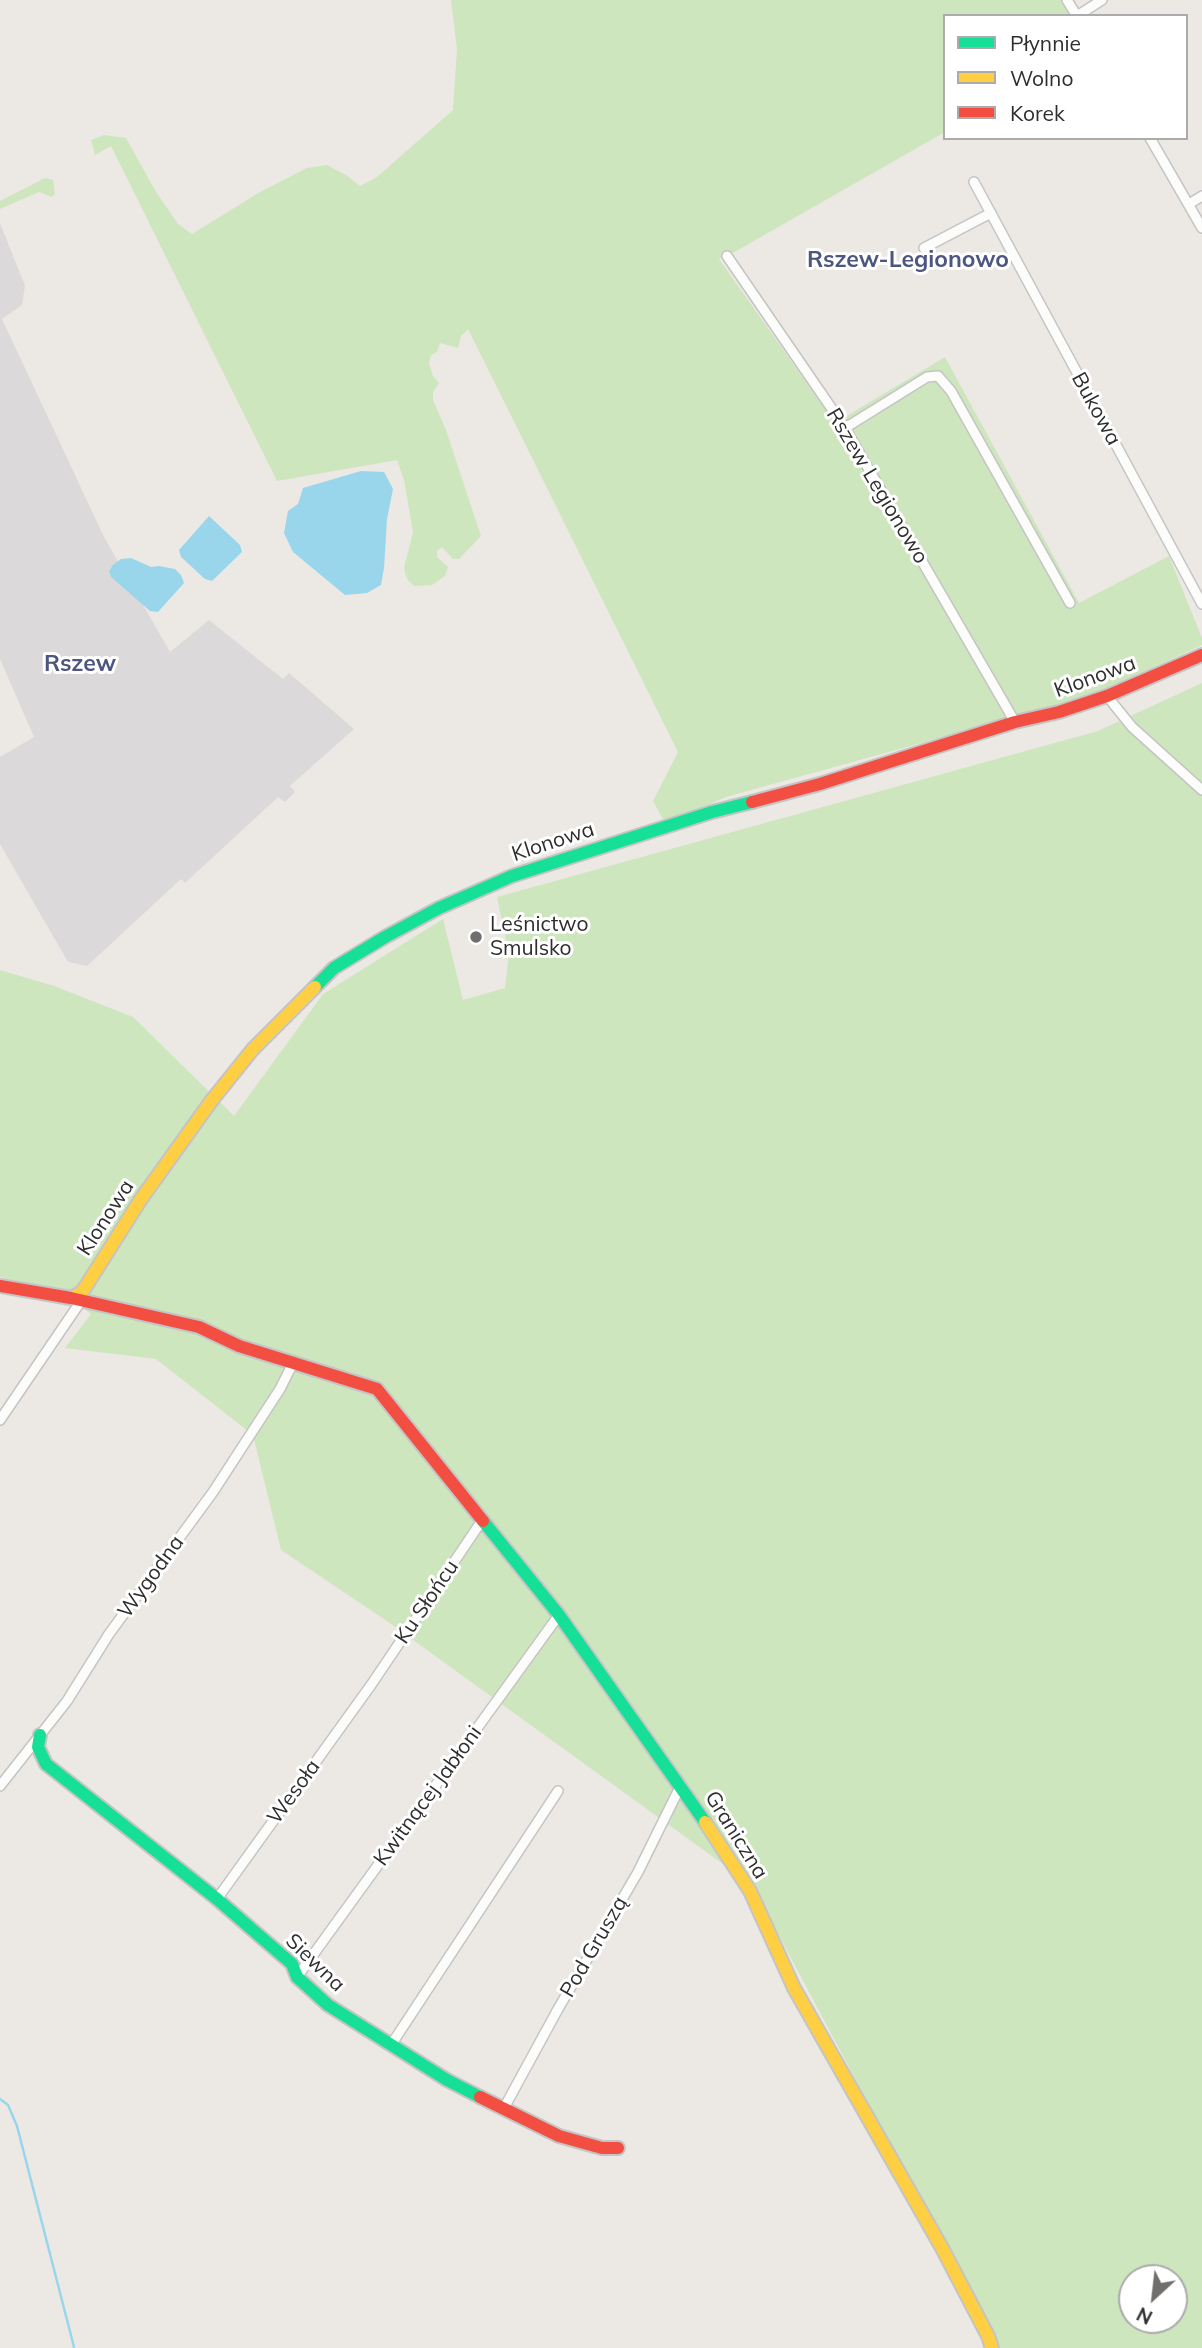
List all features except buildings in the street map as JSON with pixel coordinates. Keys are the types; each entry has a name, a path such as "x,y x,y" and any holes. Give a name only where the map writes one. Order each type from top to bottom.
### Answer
{"street":[{"path":"1080,14 1102,0"},
{"path":"1151,140 1202,228"},
{"name":"Bukowa","path":"974,182 1202,604"},
{"path":"1189,204 1202,196"},
{"path":"924,248 991,214"},
{"name":"Rszew Legionowo","path":"727,256 845,428 1015,722"},
{"path":"845,428 927,377 938,376 951,391 1070,603"},
{"name":"Klonowa","path":"76,1299 141,1199 233,1073 320,980 359,953 439,908 512,876 712,812 820,784 1015,722 1059,712 1107,696 1202,655"},
{"path":"1107,696 1132,727 1202,790"},
{"path":"0,1286 76,1299 199,1327 239,1346 293,1363"},
{"path":"0,1420 76,1299"},
{"name":"Graniczna","path":"293,1363 377,1389 559,1615 681,1785 750,1891 794,1988 942,2248 992,2348"},
{"name":"Wygodna","path":"0,1786 67,1701 110,1634 213,1492 280,1389 293,1363"},
{"name":"Ku Słońcu","path":"371,1685 483,1519"},
{"name":"Kwitnącej Jabłoni","path":"298,1977 559,1615"},
{"name":"Wesoła","path":"218,1899 371,1685"},
{"name":"Siewna","path":"40,1735 38,1747 46,1764 218,1899 292,1964 298,1977 328,2005 447,2080 559,2136 602,2148 618,2148"},
{"name":"Pod Gruszą","path":"505,2108 558,2009 638,1872 681,1785"},
{"path":"391,2045 558,1791"}],"shaded area":[{"path":"0,223 25,286 22,305 2,319 104,537 170,652 209,620 283,679 289,673 354,729 290,786 295,792 285,802 278,797 185,883 181,879 87,966 68,962 0,844 0,757 34,737 0,659"}],"green space":[{"path":"451,0 1062,0 1071,14 943,14 943,133 719,259 835,423 945,357 1079,603 1169,556 1202,638 1202,645 1091,696 726,797 665,823 653,801 678,752 468,329 461,336 458,348 440,343 437,352 431,355 429,363 433,376 439,383 433,392 433,400 446,430 481,536 459,559 453,559 442,547 437,551 437,557 448,567 445,576 432,585 414,586 407,579 404,568 413,532 404,480 397,460 277,481 111,146 95,155 91,140 104,135 126,138 156,192 178,224 192,234 260,192 307,168 327,165 360,186 377,177 453,110 457,49"},
{"path":"45,178 53,180 55,194 52,197 39,192 0,209 0,201"},
{"path":"1202,683 1202,2348 996,2348 991,2334 752,1885 384,1619 281,1550 253,1435 156,1359 65,1348 91,1314 65,1294 0,1277 0,970 54,986 133,1017 234,1116 323,994 443,919 463,1000 505,988 509,954 497,897 1098,731"}],"water":[{"path":"361,471 384,472 393,489 387,519 384,568 381,585 367,593 345,595 293,552 284,533 288,511 298,504 303,488"},
{"path":"209,516 240,545 242,552 212,581 205,579 181,557 179,550"},
{"path":"131,558 151,567 175,569 181,575 184,583 158,612 150,611 111,577 109,571 113,565 121,559"}],"waterway":[{"path":"0,2099 8,2105 17,2126 74,2347"}],"traffic: fast":[{"path":"315,987 334,968 385,937 439,908 512,876 712,812 752,802"},
{"path":"483,1521 559,1615 705,1822"},
{"path":"40,1735 38,1747 46,1764 217,1899 292,1964 297,1977 328,2005 447,2080 480,2097"}],"traffic: slow":[{"path":"71,1298 81,1293 86,1286 141,1199 212,1100 253,1049 315,987"},
{"path":"705,1822 750,1891 794,1988 942,2248 992,2348"}],"traffic: jam":[{"path":"752,802 820,784 1015,722 1059,712 1107,696 1202,655"},
{"path":"0,1286 71,1298 199,1327 239,1346 377,1389 483,1521"},
{"path":"480,2097 559,2136 602,2148 618,2148"}],"place":[{"name":"Leśnictwo Smulsko","path":"476,937"}],"district":[{"name":"Rszew-Legionowo","path":"908,260"},
{"name":"Rszew","path":"80,664"}]}
